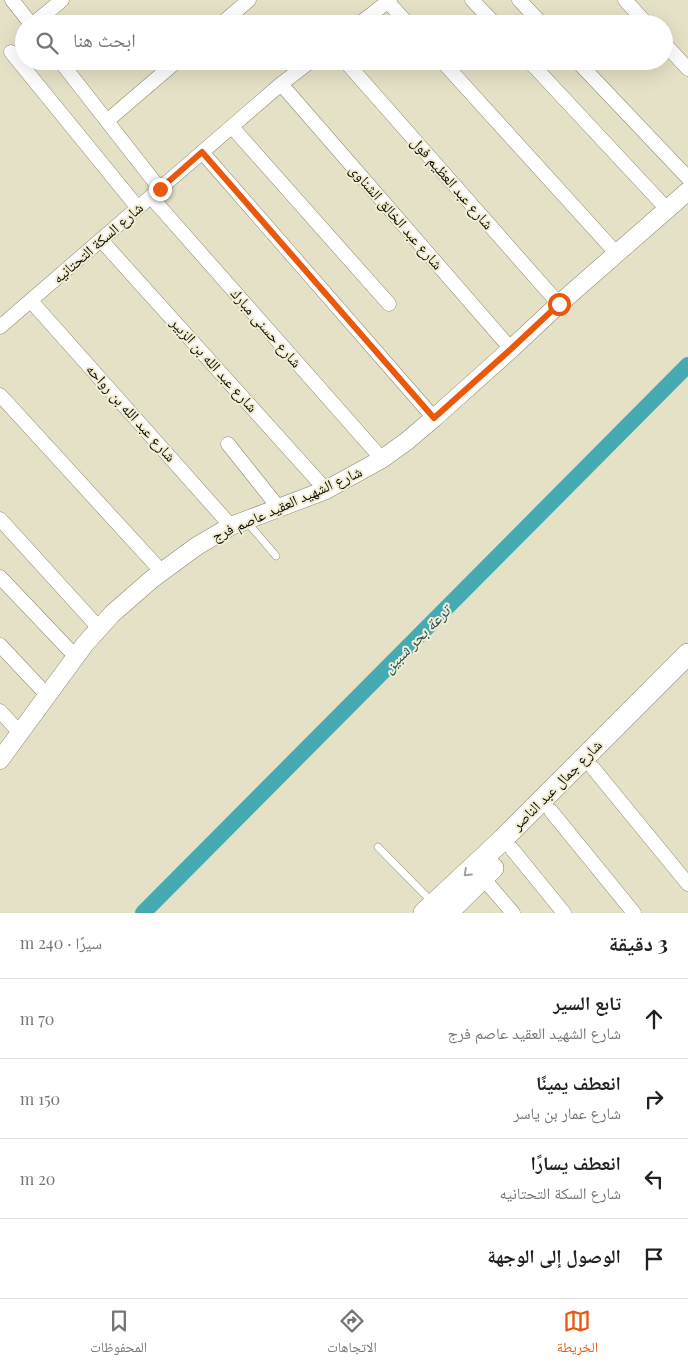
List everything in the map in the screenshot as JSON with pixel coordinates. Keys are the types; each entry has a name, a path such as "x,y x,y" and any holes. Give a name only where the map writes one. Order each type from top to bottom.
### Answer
{"main road":[{"name":"شارع جمال عبد الناصر","path":"444,910 498,844 688,654"},
{"name":"شارع جمال عبد الناصر","path":"444,910 484,878 688,672"}],"street":[{"path":"12,0 24,15"},
{"path":"43,15 62,0"},
{"path":"232,15 249,0"},
{"path":"472,0 486,15"},
{"path":"519,0 533,15"},
{"path":"625,0 639,15"},
{"path":"371,15 389,1 401,15"},
{"path":"11,52 15,57"},
{"path":"673,53 688,69"},
{"path":"26,70 138,208"},
{"name":"شارع حسنى مبارك","path":"67,70 107,121 156,193 382,459"},
{"path":"107,121 166,70"},
{"name":"شارع السكة التحتانيه","path":"0,328 299,70"},
{"name":"شارع عبد العظيم فول","path":"354,70 559,304"},
{"path":"450,70 617,254"},
{"path":"537,70 667,209"},
{"path":"586,70 688,178"},
{"name":"شارع عبد الخالق الشناوى","path":"281,84 511,349"},
{"path":"232,127 389,304"},
{"path":"202,152 434,418"},
{"name":"شارع الشهيد العقيد عاصم فرج","path":"0,760 76,657 100,628 132,596 197,546 238,523 326,490 382,459 407,441 688,191"},
{"name":"شارع عبد الله بن الزبير","path":"101,240 326,490"},
{"name":"شارع عبد الله بن رواحه","path":"31,301 238,523"},
{"path":"0,395 162,572"},
{"path":"228,444 279,508"},
{"path":"0,519 100,628"},
{"path":"0,578 76,657"},
{"path":"0,645 47,696"},
{"path":"0,710 20,733"},
{"path":"593,768 688,884"},
{"path":"551,811 634,913"},
{"path":"512,849 564,913"},
{"path":"484,878 513,913"}],"lane":[{"path":"238,523 276,556"},
{"path":"378,847 444,910"}],"waterway":[{"name":"ترعة بحر شبين","path":"143,913 688,365"}],"route":[{"path":"160,189 202,152 434,418 559,304"}]}
